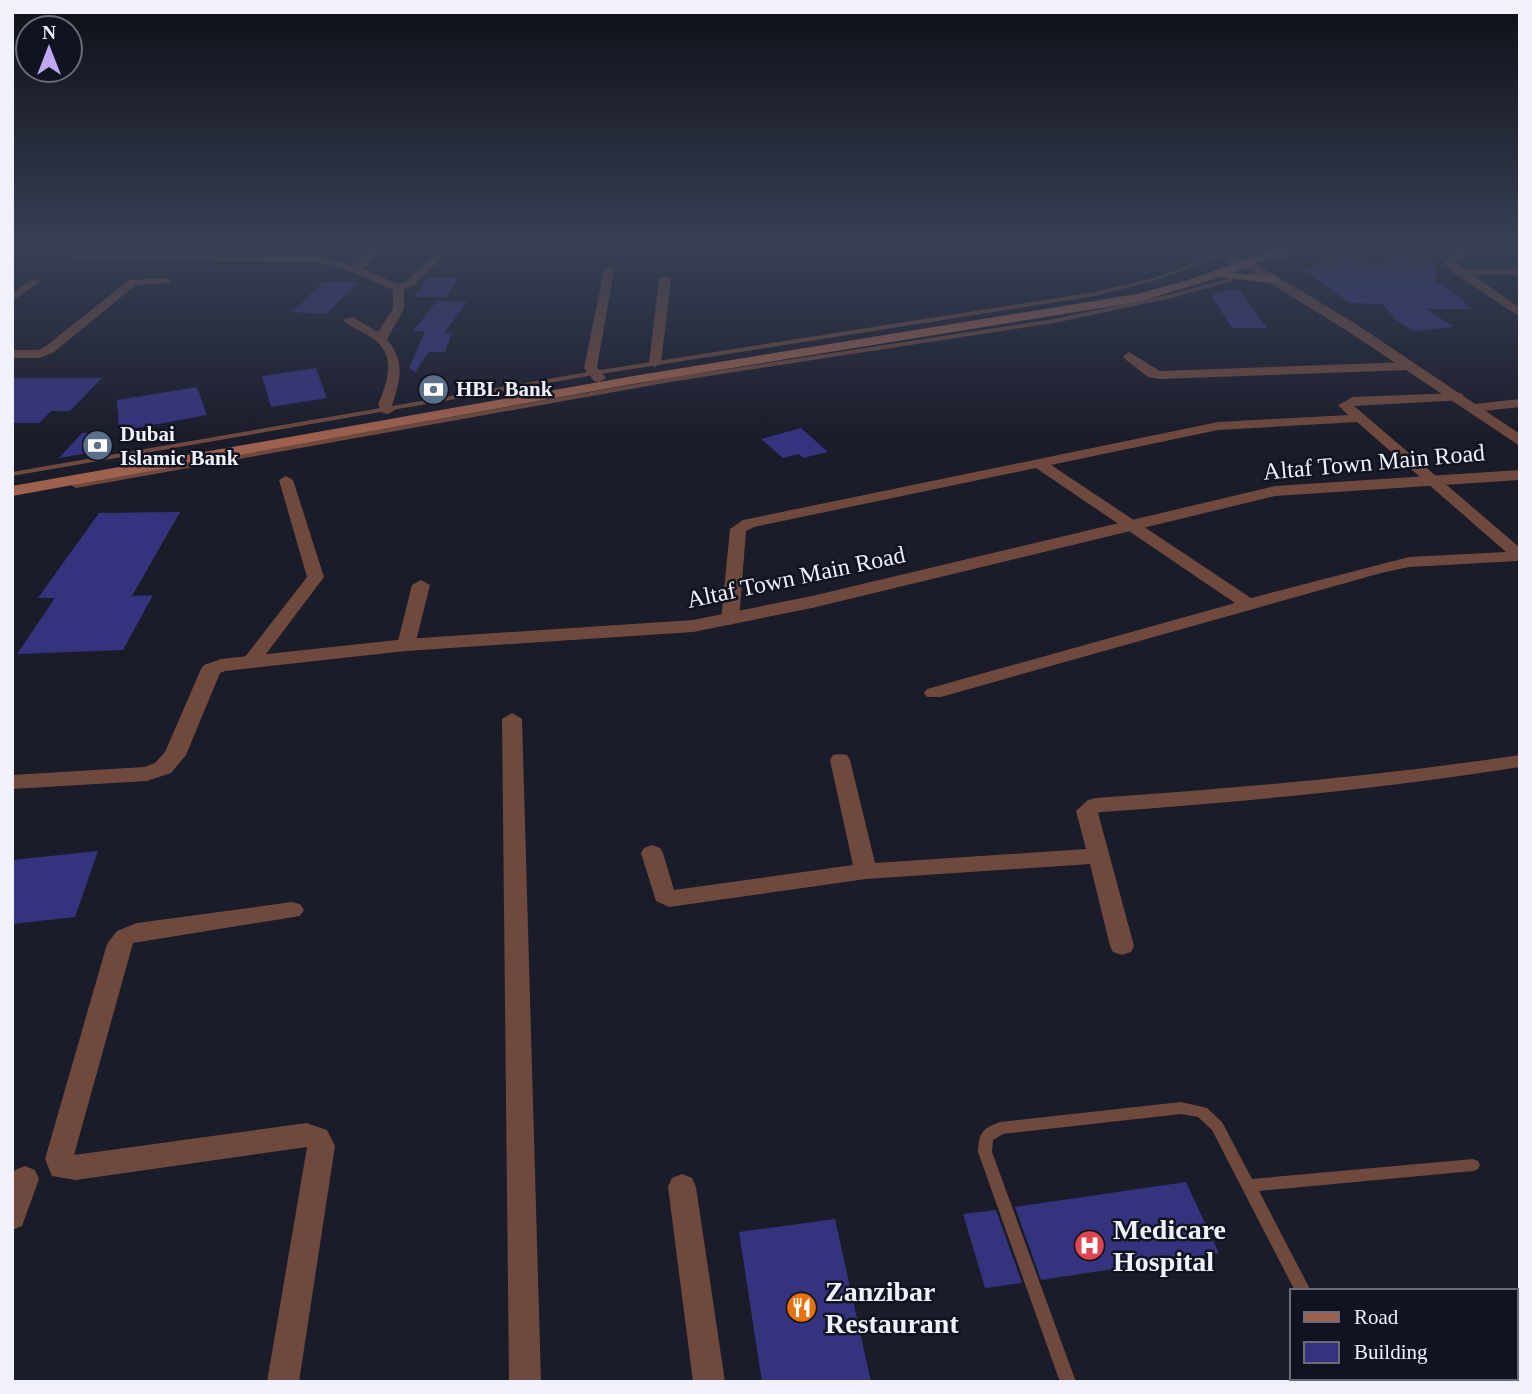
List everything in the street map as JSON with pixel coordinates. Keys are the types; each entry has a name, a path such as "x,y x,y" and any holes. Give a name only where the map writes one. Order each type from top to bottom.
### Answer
{"main road":[{"path":"12,481 596,376 1040,309"},
{"path":"12,491 1076,309"}],"street":[{"path":"12,354 40,354 50,349 99,309"},
{"path":"381,340 399,309"},
{"path":"596,376 590,369 602,309"},
{"path":"655,363 661,309"},
{"path":"1320,309 1458,397 1520,441"},
{"path":"349,320 381,340 394,354 397,364 385,405 388,410"},
{"path":"1129,356 1153,374 1160,375 1410,366"},
{"path":"934,693 1399,564 1511,557 1516,554 1433,478 1345,405 1346,402 1458,397"},
{"path":"1474,408 1520,403"},
{"path":"730,620 738,529 743,525 1218,426 1360,418"},
{"path":"1037,462 1248,604"},
{"name":"Altaf Town Main Road","path":"12,782 147,774 163,768 175,755 211,669 250,662 406,645 693,626 730,620 1275,491 1433,478 1520,475"},
{"path":"250,662 316,577 286,480"},
{"path":"406,645 421,585"},
{"path":"512,719 524,1382"},
{"path":"840,760 866,871"},
{"path":"1122,946 1087,811 1096,805 1239,795 1428,775 1520,761"},
{"path":"652,853 664,895 669,899 866,871 1098,856"},
{"path":"283,1382 321,1146 317,1138 306,1135 76,1168 62,1167 59,1159 119,944 125,937 138,932 292,910"},
{"path":"12,1217 25,1179"},
{"path":"682,1187 709,1382"}],"lane":[{"path":"596,376 655,363 1004,309"},
{"path":"752,364 1113,309"},
{"path":"12,474 416,407"},
{"path":"1068,1382 985,1152 986,1137 1000,1128 1181,1108 1202,1112 1217,1126 1302,1289"},
{"path":"1248,1186 1473,1166"}],"building":[{"path":"295,309 331,309 326,314 292,312"},
{"path":"431,309 462,309 444,333 452,333 445,352 429,352 415,372 409,368 425,331 413,331"},
{"path":"1220,309 1254,309 1267,328 1232,328"},
{"path":"1387,309 1426,309 1454,327 1413,331 1396,320"},
{"path":"316,368 327,398 271,407 262,376"},
{"path":"12,378 102,378 70,411 51,411 39,423 12,423"},
{"path":"197,387 207,415 119,431 117,400"},
{"path":"801,428 828,452 803,458 799,454 783,458 761,439"},
{"path":"82,433 103,433 112,449 59,458"},
{"path":"180,512 132,596 153,595 123,650 17,654 55,598 38,598 99,513"},
{"path":"98,851 75,917 12,924 12,860"},
{"name":"Medicare Hospital","path":"1186,1182 1219,1253 1041,1280 1015,1207"},
{"path":"996,1210 1022,1283 985,1288 963,1214"},
{"name":"Zanzibar Restaurant","path":"835,1219 871,1382 762,1382 739,1232"}],"place":[{"name":"HBL Bank","path":"433,389"},
{"name":"Dubai Islamic Bank","path":"97,446"},
{"name":"Medicare Hospital","path":"1090,1245"},
{"name":"Zanzibar Restaurant","path":"802,1307"}]}
